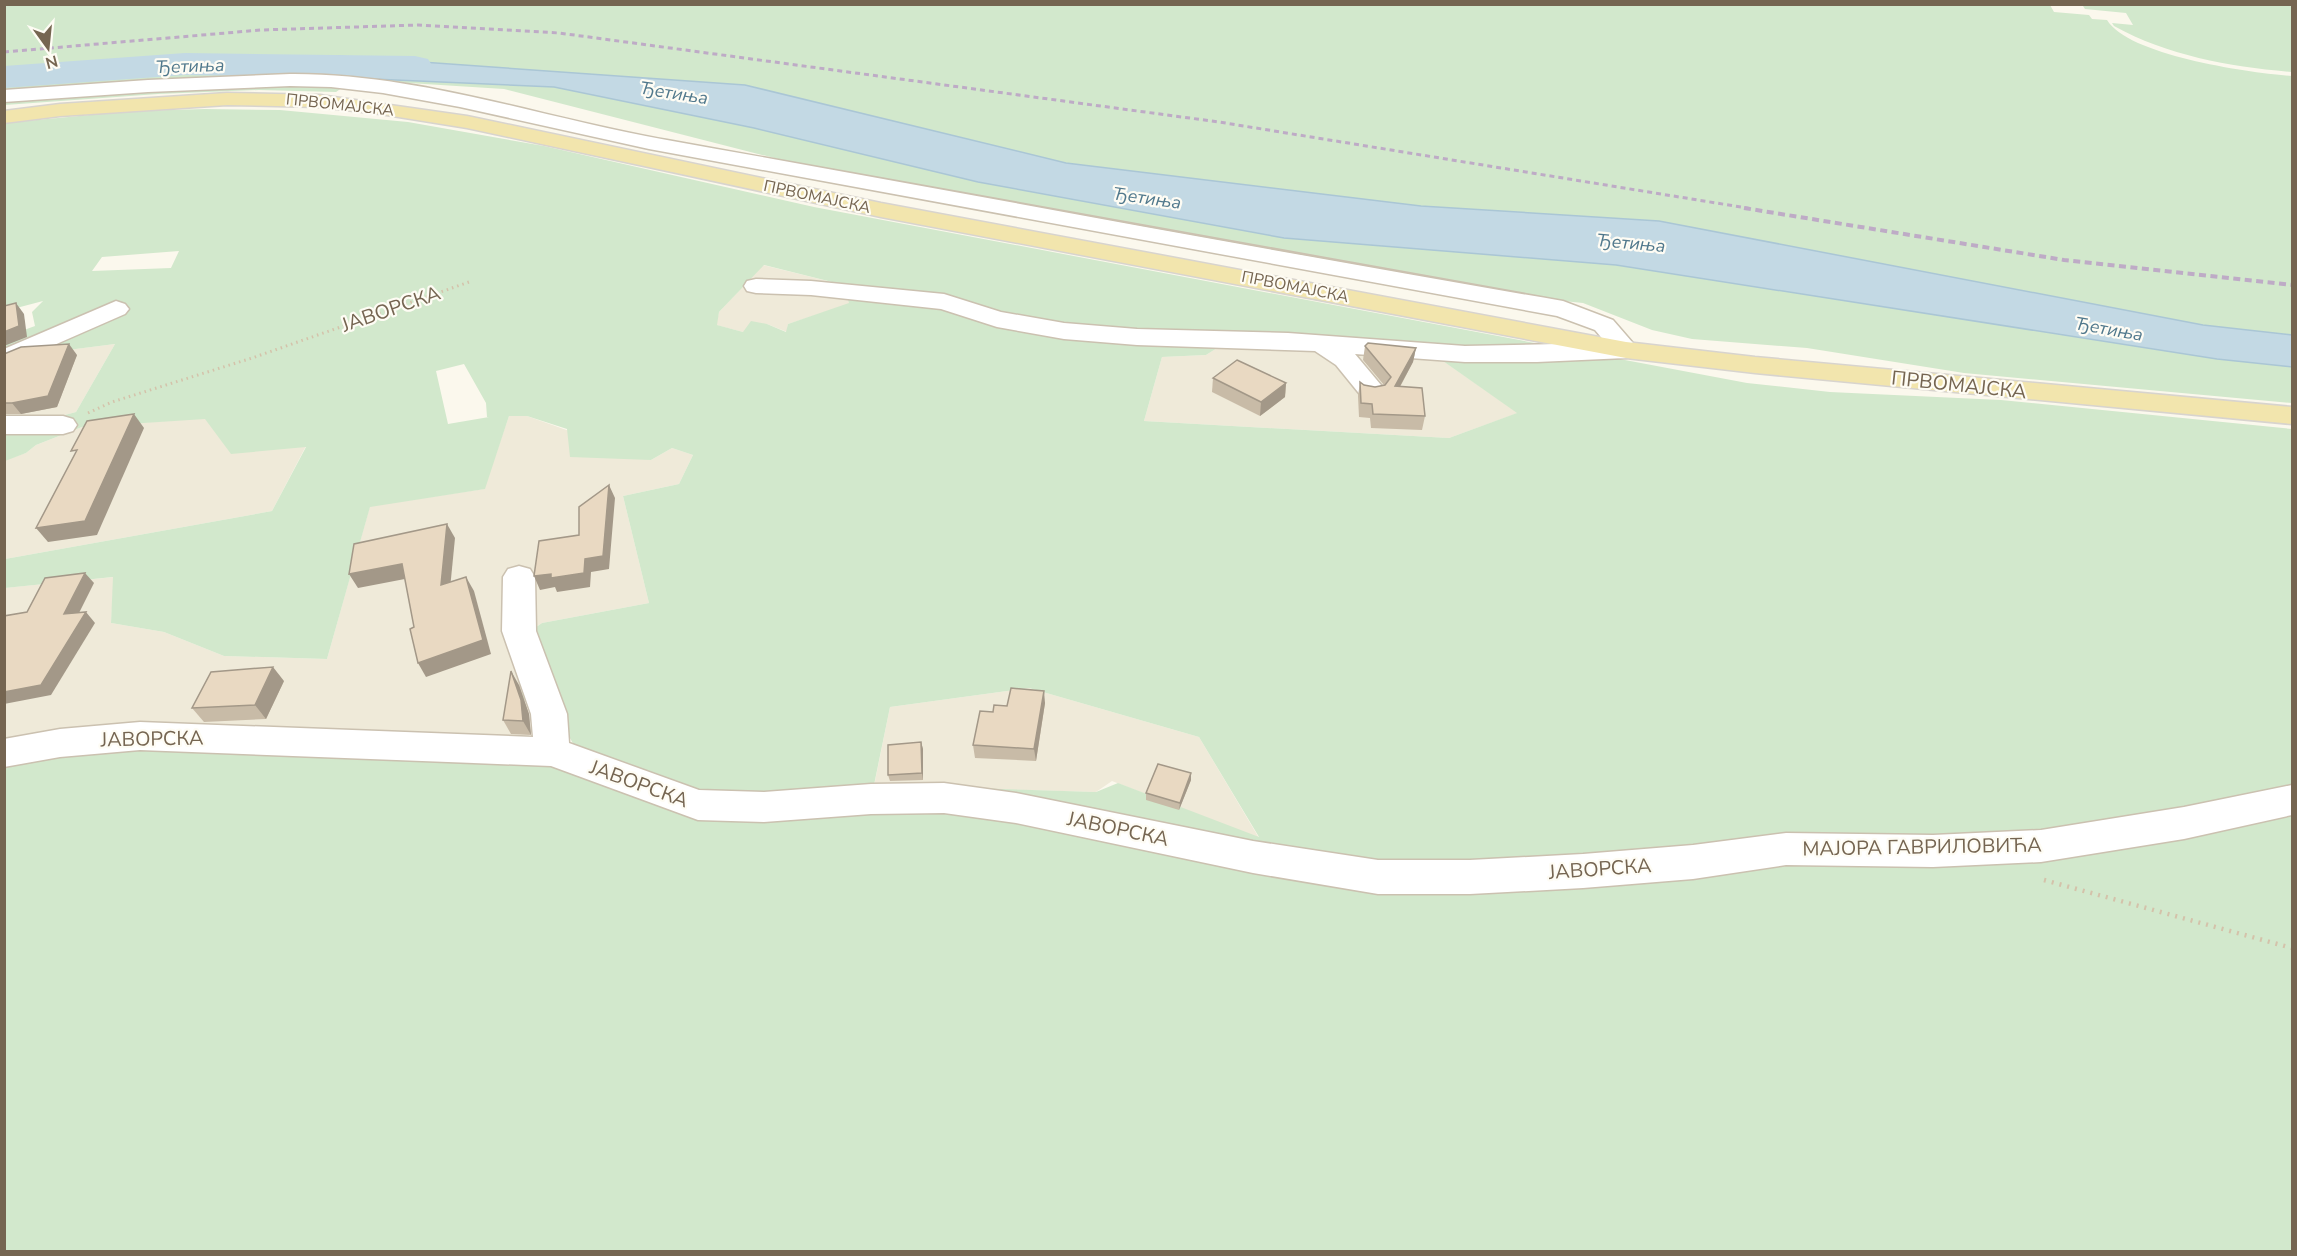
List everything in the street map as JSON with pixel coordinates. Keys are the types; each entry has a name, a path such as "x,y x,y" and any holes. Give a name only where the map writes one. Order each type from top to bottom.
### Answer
{"main road":[{"name":"ПРВОМАЈСКА","path":"4,117 71,109 227,99 320,101 390,110 467,122 881,210 1626,350 1767,366 2292,416"}],"street":[{"path":"4,96 189,83 344,81 478,104 639,141 882,187 1563,309 1604,325 1626,350"},
{"name":"ПРВОМАЈСКА","path":"756,286 811,288 944,302 998,319 1064,331 1137,337 1321,343 1465,354 1626,350"},
{"path":"4,359 116,309"},
{"path":"1321,343 1344,359 1372,391"},
{"path":"4,425 63,425"},
{"path":"519,577 519,631 549,714 552,752"},
{"name":"ЈАВОРСКА","path":"4,753 60,743 140,736 552,752 698,805 764,807 871,799 944,798 1016,808 1253,857 1378,877 1470,877 1693,862"},
{"name":"МАЈОРА ГАВРИЛОВИЋА","path":"1693,862 1786,849 1933,850 2041,846 2184,823 2292,800"}],"path":[{"name":"ЈАВОРСКА","path":"63,425 112,402 252,358 469,282"},
{"path":"2035,878 2292,948"}],"shaded area":[{"path":"763,265 844,285 850,304 788,324 787,332 767,324 743,332 716,325 719,312"},
{"path":"1225,343 1423,347 1518,413 1449,438 1144,421 1162,357 1206,355"},
{"path":"115,344 76,412 5,431 4,358"},
{"path":"509,416 527,416 651,460 672,448 693,455 679,484 623,496 649,603 542,623 514,642 530,743 5,744 4,588 114,577 111,623 164,632 224,656 327,659 370,506 484,489"},
{"path":"205,418 231,453 306,446 272,511 5,559 5,460 26,453 36,445 82,427"},
{"path":"1029,688 1199,737 1259,838 1112,781 1096,792 874,786 890,707"}],"green space":[{"path":"4,5 2050,5 2054,12 2089,15 2092,19 2107,20 2120,33 2139,44 2164,53 2221,66 2292,76 2292,403 1964,373 1807,348 1692,339 1652,330 1583,303 1524,297 786,161 504,89 361,80 346,85 336,92 259,90 158,94 5,105"},
{"path":"2063,5 2292,5 2292,72 2246,67 2178,52 2114,26 2112,23 2133,25 2126,13"},
{"path":"280,110 408,122 544,146 814,207 1747,383 1830,392 2001,400 2292,429 2292,1251 5,1251 5,760 69,749 578,752 553,709 523,700 514,642 542,623 649,603 623,496 679,484 693,455 672,448 651,460 570,457 567,429 527,416 509,416 485,489 370,507 327,659 224,656 164,632 111,623 113,577 5,588 5,559 272,511 306,447 231,454 205,419 82,427 36,445 26,453 5,461 5,431 76,412 115,344 5,358 5,337 35,326 32,312 43,301 5,311 5,123 132,111","holes":["179,251 171,268 92,271 102,257","764,265 844,285 849,303 788,324 786,332 767,324 751,321 743,332 717,325 719,312","1225,343 1423,347 1517,413 1449,438 1144,421 1162,357 1206,355","464,364 486,403 487,417 489,417 448,424 436,371","1029,688 1199,737 1259,837 1118,783 1096,792 874,785 890,707"]}],"water":[{"path":"337,56 745,85 1066,163 1421,206 1659,221 2203,325 2292,335 2292,367 2217,359 1616,265 1284,238 978,182 754,128 554,87 327,77"}],"building":[{"path":"16,303 19,326 4,332 4,306"},
{"path":"1368,343 1416,348 1395,386 1422,388 1425,416 1373,414 1372,404 1361,403 1360,382 1375,387 1385,385 1391,377 1365,346"},
{"path":"69,344 48,396 4,403 4,354 21,347"},
{"path":"1237,360 1286,383 1261,402 1213,378"},
{"path":"134,414 85,521 36,528 77,450 71,451 87,421"},
{"path":"609,485 603,556 585,559 584,573 551,578 551,574 534,576 539,541 579,535 579,507"},
{"path":"447,524 441,585 466,577 483,640 418,663 410,629 414,627 402,564 349,574 354,544"},
{"path":"85,573 64,614 86,612 41,685 4,692 4,616 27,612 45,578"},
{"path":"273,667 255,705 192,708 211,672"},
{"path":"511,671 521,700 523,721 503,720"},
{"path":"1011,688 1044,691 1034,749 973,745 980,711 993,712 994,705 1007,706"},
{"path":"921,742 922,773 888,775 888,745"},
{"path":"1158,764 1191,773 1180,803 1146,793"}],"waterway":[{"name":"Ђетиња","path":"4,77 185,64 415,67"}],"railway":[{"path":"4,52 261,30 418,25 559,33 1219,122 1753,209"},
{"path":"1744,208 2064,260 2292,285"}]}
